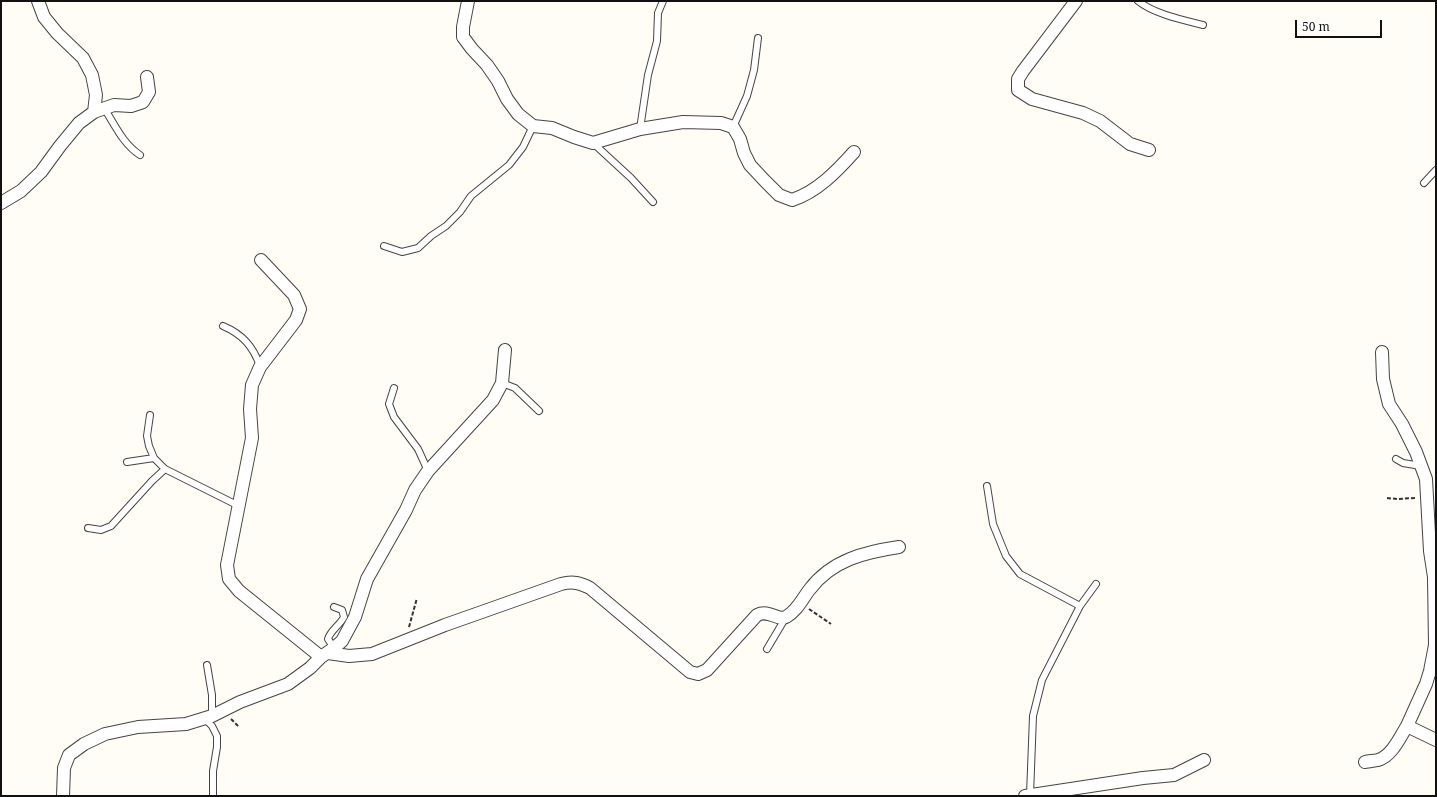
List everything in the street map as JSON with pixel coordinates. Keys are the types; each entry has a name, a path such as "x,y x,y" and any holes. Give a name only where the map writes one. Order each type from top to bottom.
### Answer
{"street":[{"path":"38,1 44,17 57,33 83,58 92,75 99,110"},
{"path":"468,1 463,27 463,37 498,81 507,99 518,114 533,126 552,128 574,138 593,143 640,130 683,122 721,123 733,127 740,139 744,153 750,165 779,195 792,200 804,197 822,183 854,152"},
{"path":"1076,1 1023,70 1018,79 1018,90 1032,99 1083,113 1100,121 1130,144 1149,150"},
{"path":"1,204 21,192 41,172 60,146 79,124 99,110 114,105 131,106 143,102 149,92 147,77"},
{"path":"261,260 294,295 300,309 296,320 260,368 252,385 250,409 252,438 227,565 229,579 239,591 328,653 349,656 372,654 471,616 571,582 580,583 590,588 690,672 698,674 707,670 757,615 762,613 770,613 779,618 786,617 801,604 810,589 833,567 846,560 899,547"},
{"path":"63,796 64,768 69,755 84,744 105,734 138,727 186,724 208,717 240,702 288,684 342,641 355,617 367,579 406,510 415,490 428,471 493,400 502,383 506,350"},
{"path":"1365,762 1379,760 1387,755 1395,746 1407,726 1426,684 1435,645 1434,577 1430,551 1426,479 1402,424 1389,404 1383,379 1382,352"},
{"path":"1407,726 1436,740"},
{"path":"1027,796 1143,778 1174,775 1204,760"}],"lane":[{"path":"640,130 648,75 657,42 658,13 663,1"},
{"path":"1138,1 1143,6 1164,14 1203,25"},
{"path":"733,127 747,96 754,70 758,38"},
{"path":"99,110 132,150 140,155"},
{"path":"384,246 402,252 418,248 446,226 460,212 471,196 509,165 523,147 533,126"},
{"path":"593,143 653,202"},
{"path":"1424,183 1436,170"},
{"path":"223,326 232,330 246,342 256,354 260,368"},
{"path":"502,383 516,388 539,410"},
{"path":"394,388 389,404 394,417 418,449 428,471"},
{"path":"150,415 147,436 154,458 165,469 239,506"},
{"path":"127,462 154,458"},
{"path":"1396,459 1403,463 1421,466"},
{"path":"88,528 101,530 111,526 165,469"},
{"path":"987,486 993,524 1006,556 1020,574 1080,606"},
{"path":"1027,796 1033,716 1042,680 1080,606 1096,584"},
{"path":"328,653 329,635 340,624 344,617 342,610 334,606"},
{"path":"767,649 786,617"},
{"path":"207,665 212,695 208,717 217,736 218,747 213,771 213,796"}],"path":[{"path":"1387,498 1403,499 1427,496"},
{"path":"406,642 417,598"},
{"path":"801,604 831,624"}]}
